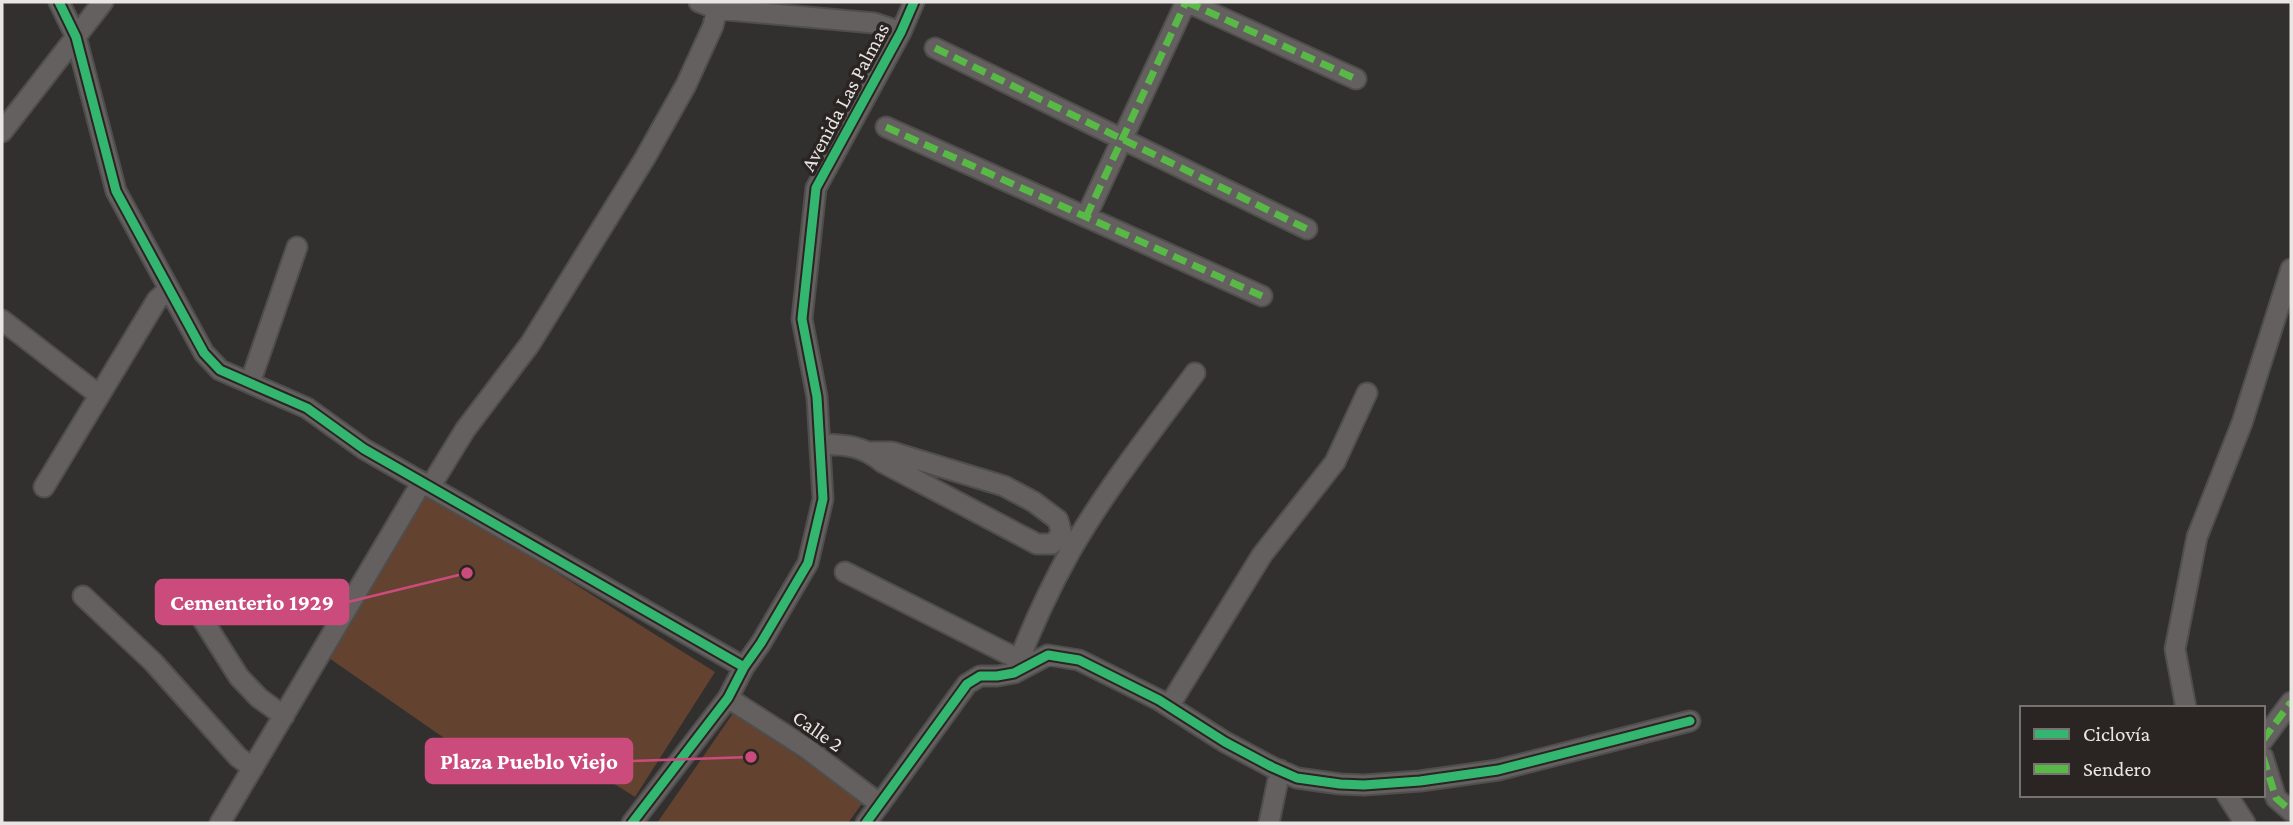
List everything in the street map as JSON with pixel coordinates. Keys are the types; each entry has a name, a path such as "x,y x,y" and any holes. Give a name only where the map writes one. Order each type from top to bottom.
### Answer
{"street":[{"path":"59,2 76,37 116,191 204,353 220,370 307,408 364,449 744,667"},
{"path":"2,132 103,2"},
{"name":"Avenida Las Palmas","path":"632,823 728,698 808,563 822,499 817,397 802,319 816,188 901,32 914,2"},
{"path":"1086,217 1186,2 1356,79"},
{"path":"220,823 426,485 530,344 645,158 692,72 713,26 708,5 874,23 901,32"},
{"path":"935,48 1307,229"},
{"path":"886,127 1262,296"},
{"path":"250,383 298,247"},
{"path":"2186,706 2175,649 2197,537 2242,424 2291,269"},
{"path":"44,487 157,300 169,289"},
{"path":"2,320 99,396"},
{"path":"1016,666 1071,550 1116,481 1195,373"},
{"path":"1168,706 1262,555 1335,462 1367,393"},
{"path":"820,444 853,445 870,452 882,462 1037,544 1052,544 1059,537 1061,531 1058,520 1034,502 1004,486 892,452 870,452"},
{"path":"845,572 1016,666"},
{"path":"83,596 153,662 238,757 253,768"},
{"path":"196,609 239,677 259,698 284,716"},
{"path":"866,823 967,684 980,676 998,676 1016,666 1048,655 1090,664 1280,771 1297,778 1340,785 1420,781 1498,770 1690,721"},
{"name":"Calle 2","path":"728,698 806,748 880,804"},
{"path":"2265,737 2291,702"},
{"path":"2265,763 2276,798 2291,811"},
{"path":"1269,823 1280,771"},
{"path":"2228,797 2245,823"}],"shaded area":[{"path":"426,491 715,672 635,797 548,742 509,783 326,656"},
{"path":"734,712 863,802 848,823 657,823"}],"marked path":[{"path":"1086,217 1186,2"},
{"path":"1187,2 1356,79"},
{"path":"935,48 1307,229"},
{"path":"886,127 1262,296"},
{"path":"2265,737 2291,702"},
{"path":"2265,763 2276,798 2291,811"}],"cycle path":[{"path":"59,2 76,37 116,191 204,353 220,370 307,408 364,449 744,667"},
{"path":"632,823 728,698 808,563 823,499 817,397 802,319 816,188 901,32 914,2"},
{"path":"866,823 967,684 980,676 1014,673 1048,655 1079,660 1159,700 1225,742 1272,767 1297,778 1340,784 1420,781 1498,770 1690,721"}],"place":[{"name":"Cementerio 1929","path":"467,573"},
{"name":"Plaza Pueblo Viejo","path":"751,757"}]}
